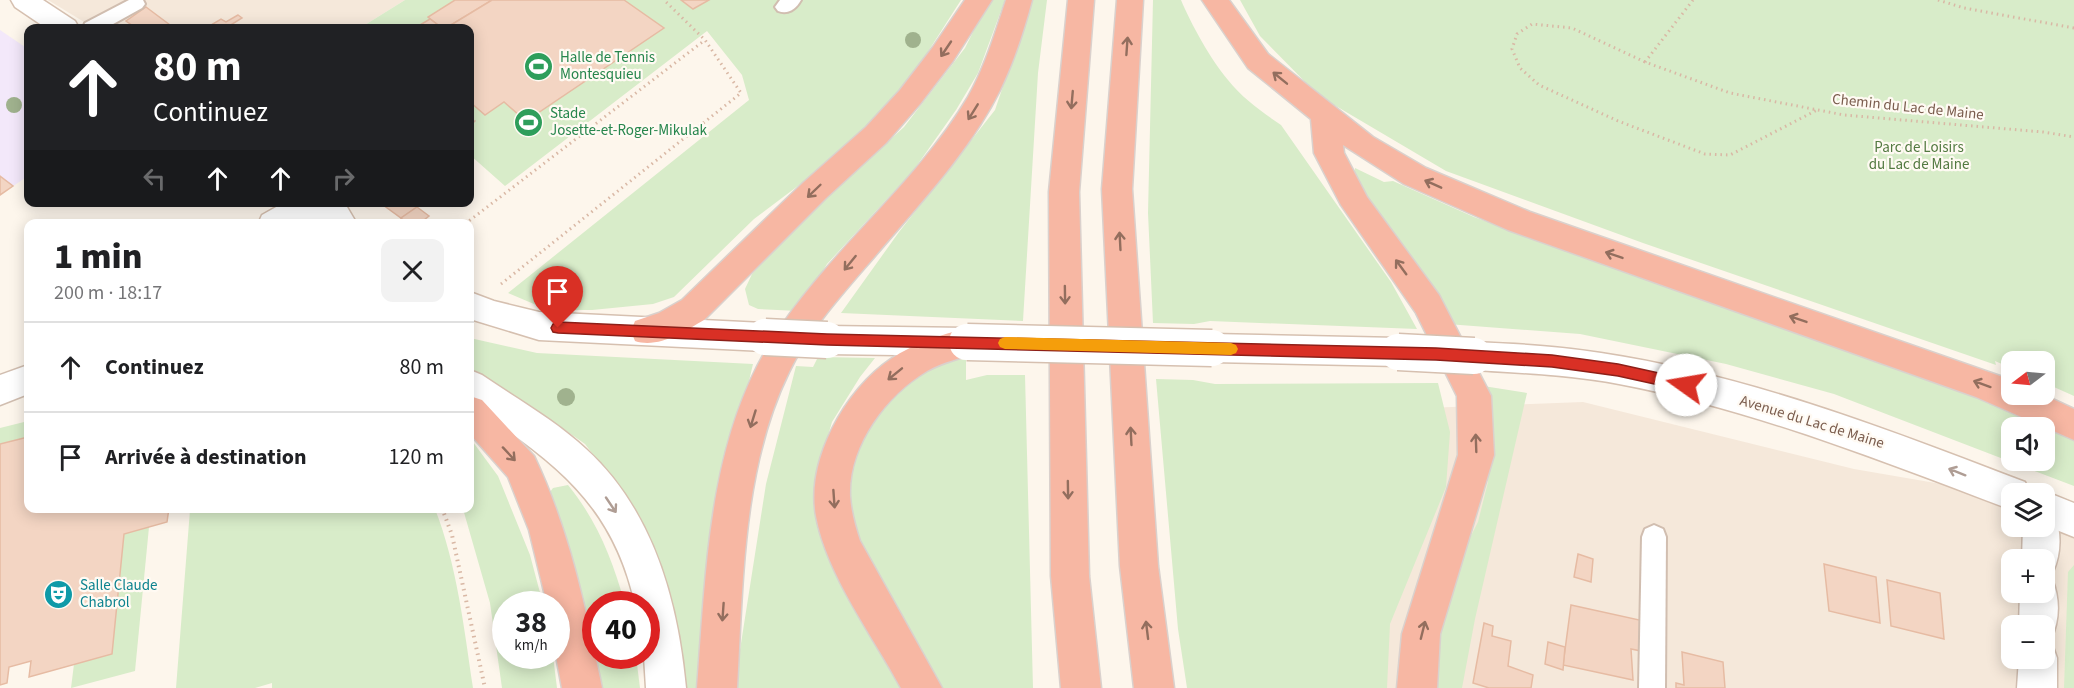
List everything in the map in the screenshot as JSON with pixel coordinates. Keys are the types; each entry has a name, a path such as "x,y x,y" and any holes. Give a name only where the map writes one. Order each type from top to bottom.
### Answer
{"highway":[{"path":"647,331 693,310 815,190 876,135 910,97 943,54 979,0"},
{"path":"717,688 728,546 752,420 769,377 811,311 871,237 909,196 971,116 999,62 1019,0"},
{"path":"1081,0 1064,192 1070,576 1081,688"},
{"path":"1130,0 1117,189 1139,566 1154,688"},
{"path":"1215,0 1258,61 1363,145 1415,176 1519,221 1988,386 2074,425"},
{"path":"1325,115 1329,153 1351,195 1428,304 1474,396 1476,455 1421,634 1417,688"},
{"path":"922,688 858,575 839,534 832,497 835,471 844,442 861,413 874,394 892,375 928,353 967,342"},
{"path":"474,415 522,467 547,530 565,599 582,688"}],"street":[{"path":"24,0 59,24"},
{"path":"286,211 316,207 332,212 338,219"},
{"name":"Avenue du Lac de Maine","path":"474,307 539,326 827,340 1398,352 1552,361 1607,368 1686,385 1791,413 1893,447 2001,490"},
{"path":"0,390 24,381"},
{"path":"474,388 573,460 596,484 616,512 642,564 651,589 658,617 666,688"},
{"path":"2055,512 2074,520"},
{"path":"2037,688 2038,669"}],"lane":[{"path":"99,24 136,4"},
{"path":"1652,688 1654,537"}],"path":[{"path":"499,286 741,93 705,40 664,0"},
{"path":"1645,62 1693,0"},
{"path":"1938,0 1964,8 2074,28"},
{"name":"Chemin du Lac de Maine","path":"1818,110 1730,155 1706,154 1618,122 1539,85 1520,68 1512,49 1517,34 1532,24 1572,28 1645,62 1730,93 1844,115 2043,132 2074,137"},
{"path":"472,219 705,40"},
{"path":"444,513 452,535 485,688"}],"shaded area":[{"path":"48,0 405,0 366,24 87,24"},
{"path":"0,30 24,46 24,179 0,195"},
{"path":"1583,402 1854,469 2001,494 2001,537 2055,537 2055,520 2074,509 2074,688 1350,688 1425,408"}],"green space":[{"path":"405,0 961,0 922,61 892,100 847,149 754,219 674,297 653,304 592,310 548,310 508,293 749,100 742,75 707,31 505,186 474,159 474,24 366,24"},
{"path":"989,0 1005,0 978,73 956,110 913,171 827,264 798,311 758,309 749,305 745,289 752,274 791,231 904,127 965,48"},
{"path":"1032,0 1047,0 1038,73 1023,321 841,313 899,232 995,110"},
{"path":"1153,0 1181,0 1202,42 1222,72 1246,99 1281,125 1391,282 1417,329 1210,321 1194,324 1153,323 1148,213"},
{"name":"Parc de Loisirs du Lac de Maine","path":"1240,0 2074,0 2074,396 2055,387 2055,351 2001,351 2001,364 1995,361 1996,365 1643,243 1446,171 1319,96 1260,36"},
{"path":"1355,168 1384,182 1393,181 1474,217 1567,250 1706,294 2032,417 2001,417 2001,458 1834,394 1726,364 1580,334 1447,324 1353,181"},
{"path":"474,339 537,353 753,364 707,558 701,688 683,688 667,591 640,517 585,444 531,406 474,379"},
{"path":"818,357 875,358 860,377 832,422 817,474 819,522 903,688 734,688 766,484 796,366 813,367"},
{"path":"954,359 966,360 966,380 987,375 1025,375 1033,688 934,688 853,540 845,501 850,464 885,400 934,365"},
{"path":"1156,379 1193,380 1215,384 1438,383 1450,432 1446,487 1390,624 1387,688 1187,688 1178,629"},
{"path":"1477,385 1527,393 1475,619 1462,688 1430,688 1450,577 1478,522 1488,482 1490,433"},
{"path":"24,422 24,438 0,444 0,428"},
{"path":"2055,426 2074,433 2074,486 2035,471 2055,471"},
{"path":"474,443 498,476 530,555 540,591 492,591 492,617 464,513 474,513"},
{"path":"568,485 579,499 603,541 621,591 582,591 582,639 547,496 553,488"},
{"path":"190,513 437,513 454,574 473,688 272,688 272,683 255,688 176,688"},
{"path":"149,527 135,671 71,688 74,664 124,534"},
{"path":"2074,565 2074,688 2064,688 2068,572"},
{"path":"499,669 555,669 557,688 502,688"},
{"path":"589,669 638,669 640,688 594,688"}],"building":[{"path":"455,0 492,0 453,24 437,24 428,17"},
{"name":"Halle de Tennis Montesquieu","path":"492,0 624,0 664,28 526,121 504,102 485,115 474,105 474,24 453,24"},
{"path":"681,0 709,0 693,9"},
{"path":"146,7 169,24 130,24 126,21"},
{"path":"238,15 242,18 232,24 213,24 221,19 226,22"},
{"path":"430,19 437,24 422,24"},
{"path":"0,176 13,186 0,195"},
{"path":"386,207 417,207 401,218"},
{"path":"417,207 429,216 425,219 401,218"},
{"name":"Salle Claude Chabrol","path":"24,438 24,513 168,513 167,522 124,534 112,654 29,677 31,661 9,667 7,683 0,685 0,444"},
{"path":"1578,554 1593,559 1591,582 1574,577"},
{"path":"1824,564 1876,577 1880,623 1829,611"},
{"path":"1887,580 1940,593 1944,639 1891,626"},
{"path":"1571,605 1644,621 1646,652 1631,649 1633,680 1563,665"},
{"path":"1484,623 1493,626 1492,636 1511,641 1508,666 1533,675 1531,688 1489,688 1473,683"},
{"path":"1548,642 1565,647 1563,670 1545,664"},
{"path":"1682,652 1723,662 1725,688 1676,688 1676,683 1684,685"}],"slow traffic":[{"path":"1005,343 1231,349"}],"place":[{"name":"Halle de Tennis Montesquieu","path":"539,66"},
{"name":"Stade Josette-et-Roger-Mikulak","path":"529,122"},
{"name":"Salle Claude Chabrol","path":"59,594"}],"route":[{"path":"558,328 827,340 1398,352 1552,361 1618,370 1686,385"}]}
